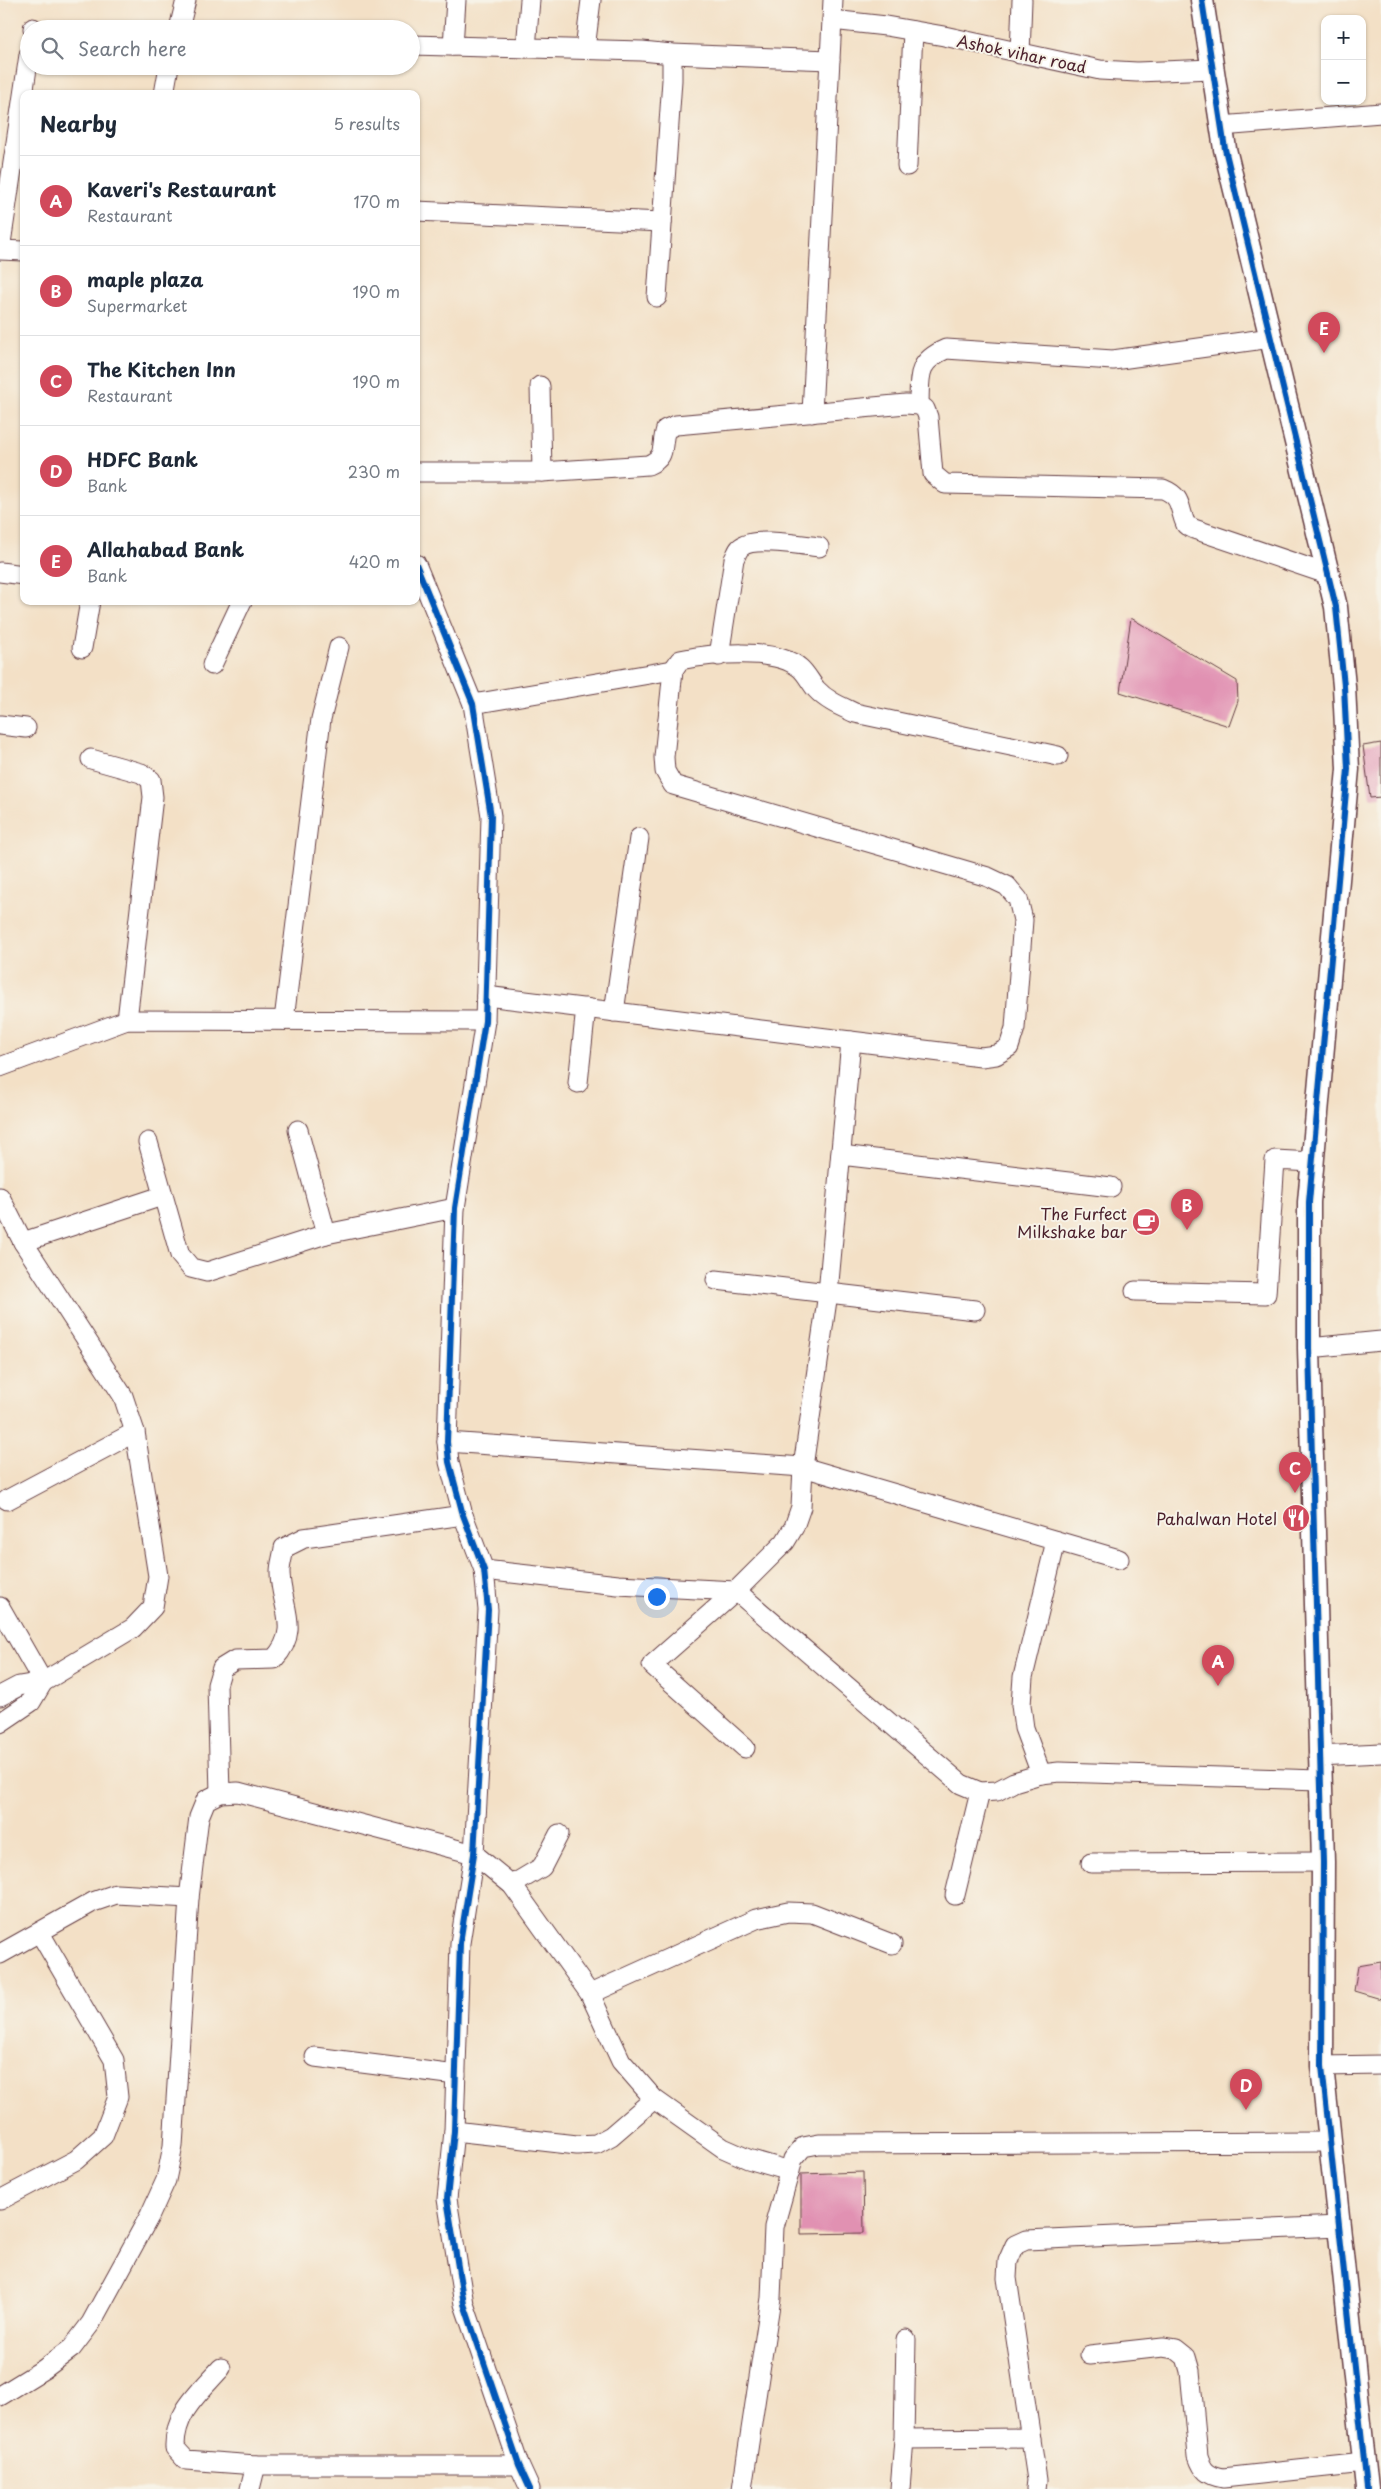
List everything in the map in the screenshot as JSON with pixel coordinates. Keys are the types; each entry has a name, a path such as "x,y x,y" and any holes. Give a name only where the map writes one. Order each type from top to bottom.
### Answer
{"street":[{"path":"180,20 186,0"},
{"path":"453,46 456,0"},
{"path":"526,48 530,0"},
{"path":"585,49 591,0"},
{"path":"812,413 834,0"},
{"path":"1020,54 1022,0"},
{"path":"1202,0 1221,126 1270,338 1336,608 1342,666 1348,769 1308,1202 1309,1348 1318,1756 1323,1862 1322,2066 1367,2489"},
{"name":"Ashok vihar road","path":"832,20 913,31 1100,70 1137,72 1212,69"},
{"path":"906,166 913,31"},
{"path":"420,45 642,51 672,54 830,60"},
{"path":"657,297 672,54"},
{"path":"24,90 26,75"},
{"path":"165,90 167,75"},
{"path":"1221,126 1381,113"},
{"path":"20,116 0,250 20,251"},
{"path":"420,210 662,222"},
{"path":"919,405 920,373 924,363 934,354 946,349 1113,360 1270,338"},
{"path":"540,386 542,472"},
{"path":"420,472 542,472 648,465 658,460 663,451 663,439 666,429 676,425 906,404 919,405 925,409 928,417 933,474 945,484 1163,489 1174,494 1179,501 1186,525 1194,530 1327,574"},
{"path":"719,656 734,559 740,548 747,544 760,542 819,547"},
{"path":"0,572 20,575"},
{"path":"420,574 473,704 490,816 485,1021 455,1208 447,1442 449,1462 463,1515 484,1570 488,1610 474,1854 460,1943 454,2130 447,2199 464,2304 519,2465 530,2489"},
{"path":"82,648 89,605"},
{"path":"212,665 240,605"},
{"path":"284,1020 321,720 340,647"},
{"path":"486,996 981,1057 996,1055 1009,1047 1015,1028 1023,920 1018,898 1007,886 988,877 673,785 666,771 664,757 672,670 680,660 719,656 759,655 784,659 800,668 830,702 855,713 1058,756"},
{"path":"473,704 672,670"},
{"path":"0,725 26,728"},
{"path":"91,759 140,773 151,780 152,798 127,1020"},
{"path":"614,1012 639,838"},
{"path":"578,1083 586,1008"},
{"path":"0,1067 127,1020 485,1021"},
{"path":"745,1748 652,1665 736,1592 785,1542 794,1527 800,1507 803,1467 828,1293 851,1041"},
{"path":"298,1130 326,1234"},
{"path":"148,1142 180,1254 191,1268 207,1272 326,1234 455,1208"},
{"path":"841,1155 1111,1187"},
{"path":"1135,1291 1266,1294 1275,1160 1312,1162"},
{"path":"0,1196 23,1242 123,1396 135,1432 158,1576 153,1607 133,1628 43,1682 19,1686 0,1696"},
{"path":"23,1242 162,1196"},
{"path":"716,1280 975,1310"},
{"path":"1309,1348 1381,1341"},
{"path":"7,1500 135,1432"},
{"path":"447,1442 803,1467 1119,1559"},
{"path":"220,1793 217,1685 222,1668 235,1660 274,1658 285,1647 288,1625 280,1572 284,1548 304,1538 463,1515"},
{"path":"1040,1774 1024,1728 1021,1705 1023,1677 1056,1541"},
{"path":"484,1570 618,1585 736,1592 961,1784 980,1792 997,1791 1014,1782 1040,1774 1059,1772 1319,1780"},
{"path":"0,1607 43,1682"},
{"path":"0,1723 31,1702 43,1682"},
{"path":"1318,1756 1381,1753"},
{"path":"0,2396 44,2369 72,2348 91,2324 150,2215 166,2180 173,2146 190,1898 199,1817 206,1800 220,1793 238,1792 474,1854 512,1885 590,1994 621,2061 654,2099 723,2148 748,2159 790,2171"},
{"path":"955,1896 980,1792"},
{"path":"512,1885 542,1867 559,1834"},
{"path":"1091,1863 1323,1862"},
{"path":"0,1954 93,1902 116,1894 190,1898"},
{"path":"590,1994 756,1919 788,1912 812,1913 892,1944"},
{"path":"0,2200 76,2160 103,2136 118,2097 114,2060 40,1933"},
{"path":"315,2057 456,2075"},
{"path":"1322,2066 1381,2065"},
{"path":"454,2130 577,2145 596,2144 611,2136 654,2099"},
{"path":"742,2489 771,2298 774,2227 793,2159 803,2147 818,2144 1330,2142"},
{"path":"1036,2489 1037,2480 1007,2278 1008,2260 1015,2245 1026,2240 1339,2226"},
{"path":"900,2489 904,2439 906,2339"},
{"path":"1090,2355 1163,2347 1176,2349 1186,2356 1190,2371 1198,2456 1203,2469 1210,2476 1223,2478 1364,2463"},
{"path":"221,2368 182,2413 175,2433 175,2448 186,2460 256,2465 519,2465"},
{"path":"904,2439 1031,2438"},
{"path":"250,2489 256,2465"}],"building":[{"path":"1131,618 1237,681 1238,701 1229,726 1120,692"},
{"path":"1381,743 1381,797 1370,798 1363,746"},
{"path":"1381,1962 1381,1999 1354,1991 1358,1966"},
{"path":"863,2172 864,2233 801,2234 801,2174"}],"cycle path":[{"path":"1202,0 1225,149 1336,607 1344,686 1348,769 1309,1202 1309,1348 1323,1862 1322,2066 1367,2489"},
{"path":"420,574 473,704 491,816 485,1021 455,1208 447,1442 449,1462 463,1515 484,1570 488,1610 474,1854 460,1943 454,2131 447,2199 464,2304 519,2465 530,2489"}],"place":[{"name":"Allahabad Bank","path":"1324,353"},
{"name":"The Furfect Milkshake bar","path":"1146,1222"},
{"name":"maple plaza","path":"1187,1230"},
{"name":"The Kitchen Inn","path":"1295,1493"},
{"name":"Pahalwan Hotel","path":"1296,1518"},
{"name":"Kaveri's Restaurant","path":"1218,1686"},
{"name":"HDFC Bank","path":"1246,2110"}]}
